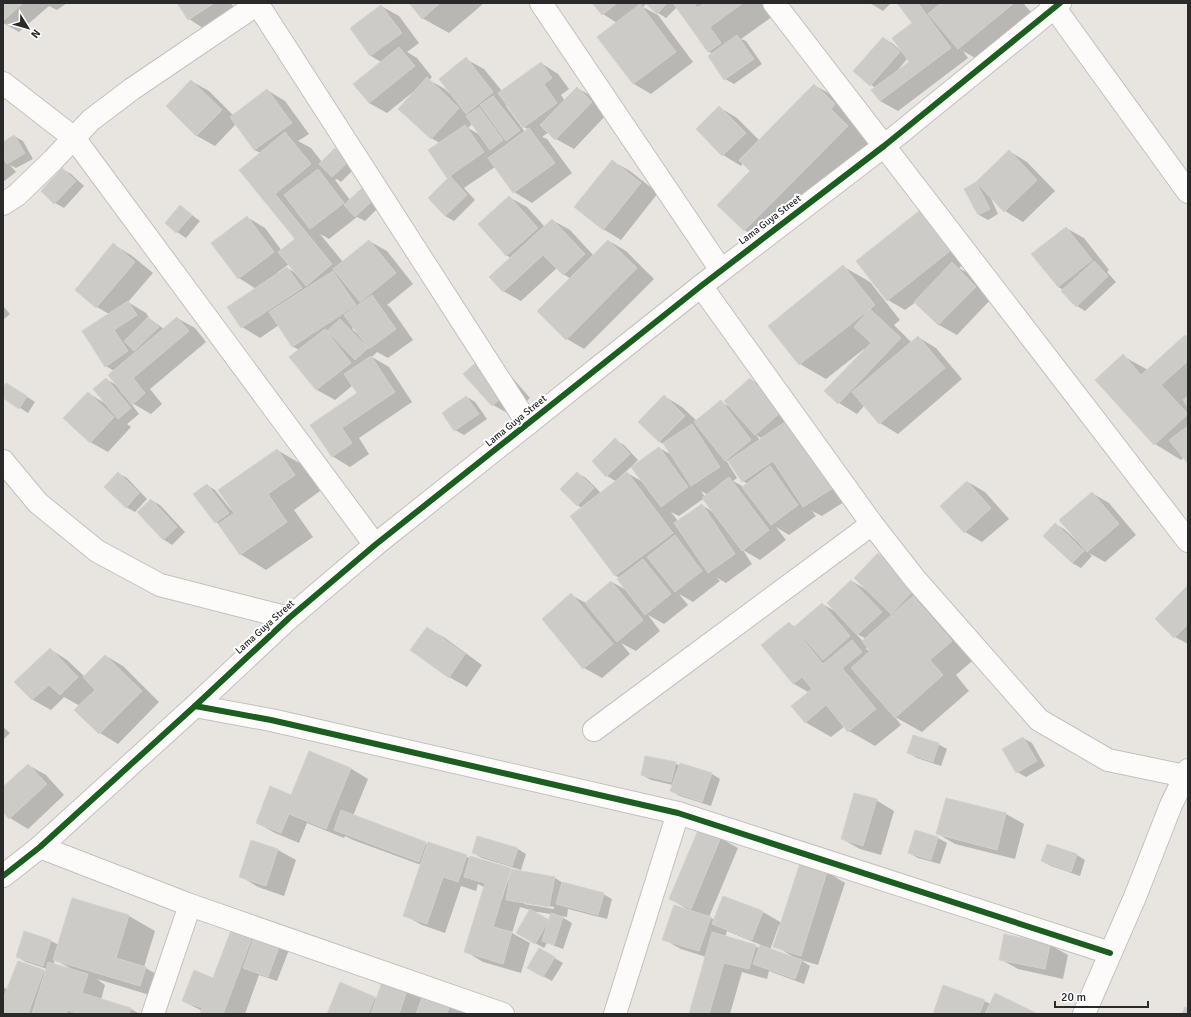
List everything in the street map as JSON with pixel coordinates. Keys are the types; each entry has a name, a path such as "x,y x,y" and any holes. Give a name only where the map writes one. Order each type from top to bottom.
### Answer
{"street":[{"path":"3,204 17,196 91,120 132,89 258,3 528,424"},
{"path":"541,3 721,270"},
{"path":"774,3 1188,541"},
{"path":"1055,4 1188,192"},
{"name":"Lama Guya Street","path":"3,876 40,847 289,618 375,545 721,270 884,146 1055,4"},
{"path":"3,83 74,138 375,545"},
{"path":"701,286 872,524 915,579 1039,720 1108,760 1186,773 1171,805 1135,897 1084,1014"},
{"path":"3,461 38,503 97,551 160,585 289,618"},
{"path":"594,730 872,524"},
{"path":"195,706 271,720 678,813 1110,953"},
{"path":"615,1014 678,813"},
{"path":"40,847 190,905 503,1014"},
{"path":"153,1014 190,905"}],"building":[{"path":"3,3 23,3 3,21"},
{"path":"177,3 214,3 188,20"},
{"path":"409,3 440,3 422,19"},
{"path":"592,3 617,3 602,15"},
{"path":"645,3 667,3 657,14"},
{"path":"673,3 694,3 697,8 705,3 743,3 710,27 721,43 708,52"},
{"path":"897,3 918,3 951,48 880,101 871,90 909,62 892,38 912,23"},
{"path":"941,3 1014,3 958,49 928,14"},
{"path":"640,4 676,52 633,84 597,37"},
{"path":"381,5 402,33 370,56 350,28"},
{"path":"737,35 754,59 724,80 708,56"},
{"path":"883,37 900,52 870,86 853,71"},
{"path":"399,47 415,66 369,103 353,84"},
{"path":"466,57 493,92 466,114 439,79"},
{"path":"541,62 552,78 544,84 557,103 523,128 498,93"},
{"path":"427,77 459,108 431,139 398,109"},
{"path":"191,80 222,110 196,136 166,106"},
{"path":"814,84 835,104 831,109 848,126 744,231 717,205 750,171 739,160"},
{"path":"577,87 592,102 555,140 540,125"},
{"path":"267,89 292,123 254,150 230,117"},
{"path":"493,96 520,130 506,141 480,105"},
{"path":"719,106 746,133 722,156 696,129"},
{"path":"479,107 503,140 490,150 466,116"},
{"path":"465,125 484,152 447,178 428,150"},
{"path":"529,128 555,163 513,193 488,158"},
{"path":"285,132 311,164 275,194 332,264 306,286 278,252 295,239 239,170"},
{"path":"14,135 25,153 7,164 3,157 3,142"},
{"path":"335,148 348,162 332,177 319,164"},
{"path":"1009,150 1037,180 1004,212 976,182"},
{"path":"612,160 641,183 603,230 574,207"},
{"path":"62,168 76,181 54,204 41,191"},
{"path":"318,169 344,203 310,229 284,195"},
{"path":"450,176 467,195 445,216 428,198"},
{"path":"976,182 990,209 978,215 964,189"},
{"path":"363,187 374,199 355,217 344,205"},
{"path":"509,196 538,228 506,256 478,224"},
{"path":"180,205 192,215 176,233 165,223"},
{"path":"919,211 950,251 887,301 856,261"},
{"path":"247,216 274,252 238,279 211,243"},
{"path":"552,219 585,254 563,275 543,255 503,292 489,277"},
{"path":"1066,227 1092,260 1058,287 1031,254"},
{"path":"369,240 396,273 360,302 333,269"},
{"path":"608,240 637,268 566,340 537,311"},
{"path":"113,243 135,262 96,308 75,290"},
{"path":"1094,261 1108,276 1076,307 1061,291"},
{"path":"952,262 976,287 938,325 914,302"},
{"path":"843,265 875,305 799,365 768,326"},
{"path":"287,267 302,288 241,328 227,307"},
{"path":"333,271 356,305 292,347 269,312"},
{"path":"372,295 396,329 369,349 344,315"},
{"path":"128,301 137,315 114,330 128,351 105,367 82,331"},
{"path":"870,309 901,338 838,404 824,391 871,343 854,327"},
{"path":"148,317 159,327 134,351 124,341"},
{"path":"177,317 189,331 133,378 145,393 132,405 108,375"},
{"path":"340,319 368,348 355,360 327,331"},
{"path":"325,329 351,363 316,390 289,357"},
{"path":"1185,335 1188,339 1188,361 1161,385 1188,414 1154,445 1095,380 1123,354 1141,375"},
{"path":"918,336 945,368 879,424 852,392"},
{"path":"484,355 513,387 492,406 463,374"},
{"path":"371,356 395,392 342,428 352,443 332,457 310,425 357,393 344,374"},
{"path":"106,378 131,408 118,419 93,389"},
{"path":"750,378 781,412 755,435 724,401"},
{"path":"6,383 27,396 19,409 3,398 3,388"},
{"path":"88,392 114,417 90,443 63,418"},
{"path":"664,395 685,416 659,442 638,422"},
{"path":"466,396 479,414 454,431 442,413"},
{"path":"1188,396 1188,407 1183,400"},
{"path":"721,400 751,440 725,461 694,422"},
{"path":"785,422 833,488 803,507 773,461 742,482 728,461"},
{"path":"692,424 720,467 691,486 663,443"},
{"path":"1188,426 1188,464 1169,440"},
{"path":"615,438 630,454 606,477 592,461"},
{"path":"659,447 688,487 661,507 631,467"},
{"path":"277,449 295,475 268,494 287,522 240,555 218,524 234,513 218,490"},
{"path":"770,466 798,505 771,525 742,487"},
{"path":"118,472 139,493 126,508 104,487"},
{"path":"577,472 594,488 577,506 560,489"},
{"path":"627,472 673,533 615,576 570,516"},
{"path":"729,477 769,530 742,551 702,498"},
{"path":"967,481 991,508 964,533 940,506"},
{"path":"207,484 229,513 215,523 193,494"},
{"path":"1092,492 1119,524 1087,552 1059,520"},
{"path":"151,499 177,527 163,540 137,512"},
{"path":"702,504 735,554 708,573 674,523"},
{"path":"1055,523 1084,551 1072,563 1043,536"},
{"path":"675,535 702,571 675,592 647,557"},
{"path":"878,553 916,588 891,614 854,578"},
{"path":"643,559 671,594 645,615 617,579"},
{"path":"851,580 882,612 857,635 827,603"},
{"path":"611,581 643,620 617,642 585,603"},
{"path":"1188,585 1188,624 1174,638 1155,619"},
{"path":"571,593 613,644 583,669 542,619"},
{"path":"913,596 952,641 930,660 943,675 895,718 851,668 870,651 862,641"},
{"path":"822,603 850,636 823,660 794,627"},
{"path":"789,622 823,664 852,640 862,652 842,668 876,709 848,732 826,705 805,723 791,706 812,689 802,677 793,684 761,645"},
{"path":"427,627 465,654 449,678 410,650"},
{"path":"50,648 78,677 60,695 49,685 32,700 14,682"},
{"path":"105,655 142,691 99,734 74,710 95,690 83,677"},
{"path":"913,735 939,743 933,762 907,753"},
{"path":"1023,737 1037,761 1016,773 1002,749"},
{"path":"309,751 351,768 326,829 289,814 281,833 256,823 270,786 291,795"},
{"path":"645,756 676,762 671,782 641,775"},
{"path":"680,763 712,773 702,802 670,791"},
{"path":"28,764 47,784 9,819 3,812 3,787"},
{"path":"854,793 877,799 863,846 841,839"},
{"path":"946,798 1006,813 997,850 936,834"},
{"path":"341,810 426,842 419,862 334,830"},
{"path":"699,828 721,837 691,909 669,899"},
{"path":"915,830 938,837 931,860 908,853"},
{"path":"477,836 518,848 512,866 472,853"},
{"path":"251,840 278,849 266,886 239,877"},
{"path":"428,842 467,855 458,882 443,877 427,924 403,916"},
{"path":"1047,844 1077,854 1071,872 1041,861"},
{"path":"470,856 511,868 493,927 512,932 503,964 464,952 485,883 464,877"},
{"path":"800,863 827,872 801,956 773,947"},
{"path":"511,869 555,877 549,907 506,900"},
{"path":"562,882 604,893 598,915 556,904"},
{"path":"723,896 763,911 752,940 712,924"},
{"path":"72,898 129,915 116,958 146,967 140,986 53,960"},
{"path":"674,905 711,917 699,951 662,940"},
{"path":"530,909 549,920 535,944 516,933"},
{"path":"551,913 563,917 554,945 542,941"},
{"path":"233,925 254,932 223,1014 200,1014 202,1008 182,1001 194,970 213,978"},
{"path":"24,931 51,940 43,966 16,957"},
{"path":"712,932 756,945 749,969 724,963 709,1014 689,1014"},
{"path":"1004,934 1050,944 1045,969 999,960"},
{"path":"255,935 280,944 268,977 243,968"},
{"path":"760,945 802,960 795,979 753,964"},
{"path":"539,948 555,957 543,977 527,968"},
{"path":"18,961 44,970 28,1014 3,1014 3,999"},
{"path":"48,962 88,974 82,993 131,1008 129,1014 80,1014 67,1010 66,1014 32,1014"},
{"path":"384,976 409,985 399,1014 371,1014"},
{"path":"340,982 375,997 368,1014 327,1014"},
{"path":"943,985 985,1000 979,1014 933,1014"},
{"path":"426,987 452,996 447,1014 416,1014"},
{"path":"995,993 1036,1013 985,1014"},
{"path":"1185,1007 1188,1009 1188,1014 1182,1014"}],"cycle path":[{"path":"3,876 40,847 289,618 375,545 701,286 884,146 1060,3"},
{"path":"195,706 271,720 678,813 1110,953"}]}
